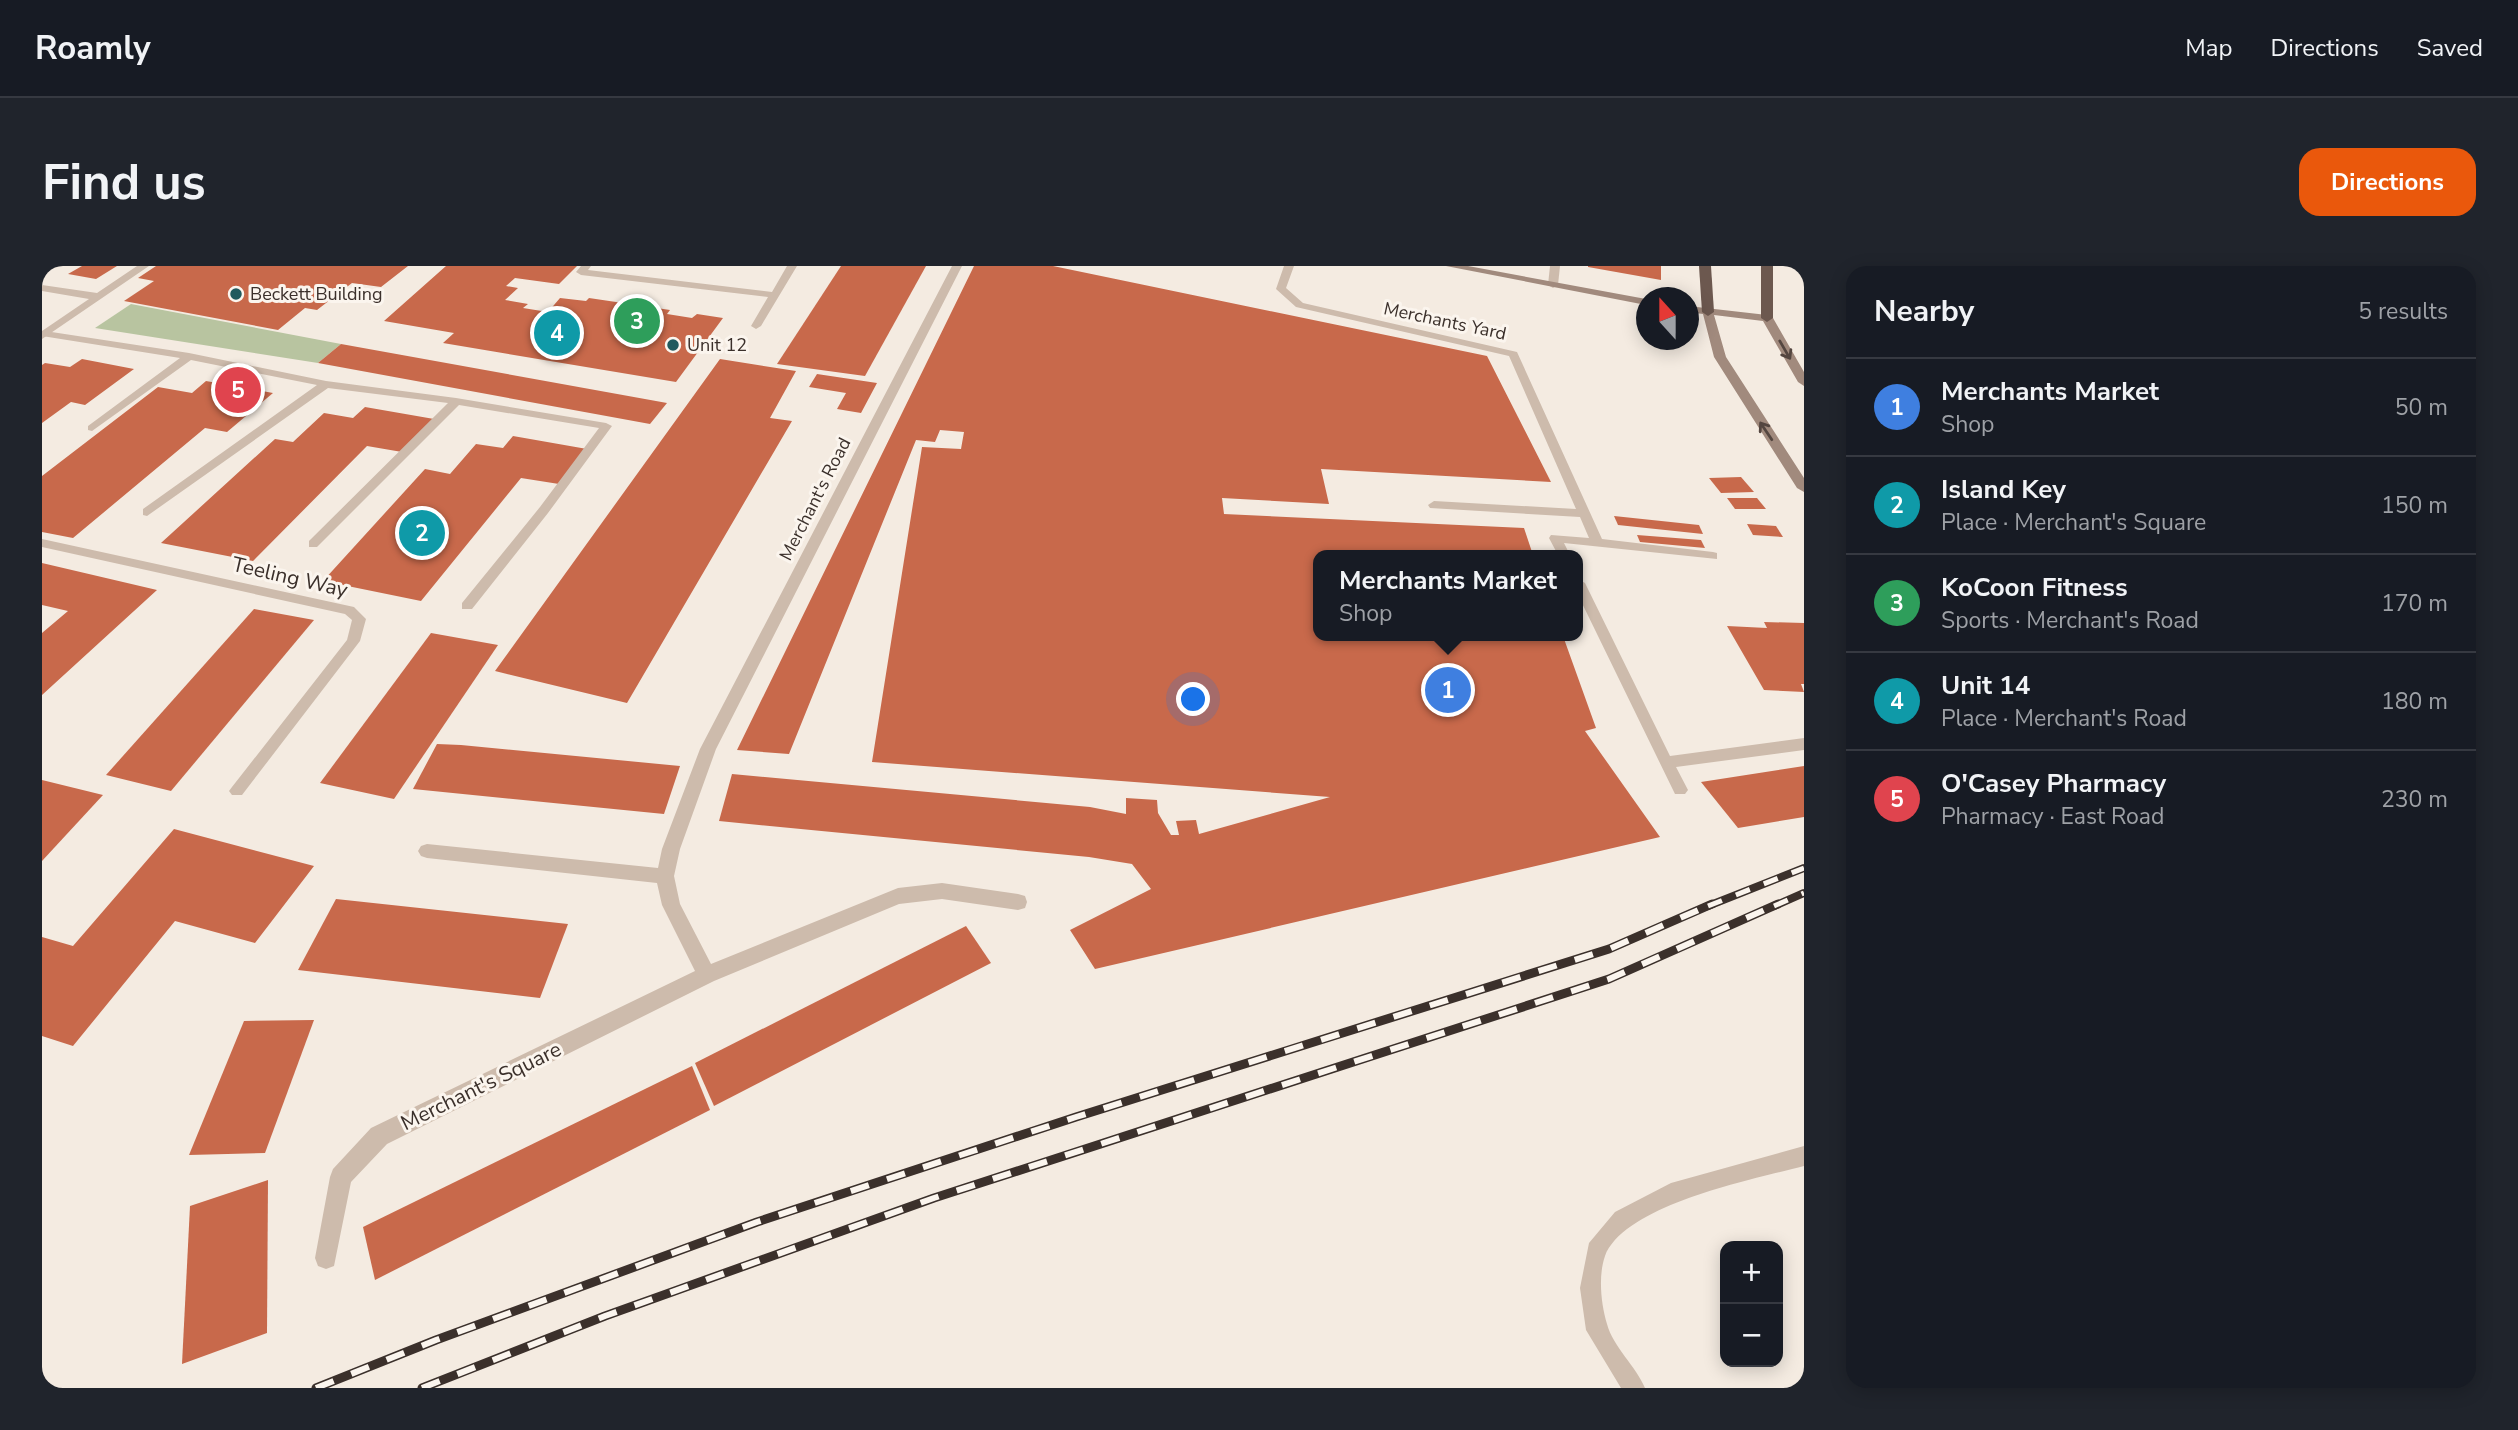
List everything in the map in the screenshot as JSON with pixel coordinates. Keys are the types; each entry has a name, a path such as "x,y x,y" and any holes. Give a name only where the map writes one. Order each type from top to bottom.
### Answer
{"highway":[{"path":"1704,266 1704,294 1708,312"},
{"path":"1767,266 1767,318"}],"main road":[{"path":"1451,266 1636,300"},
{"path":"1699,311 1767,318 1804,382"},
{"path":"1708,312 1720,357 1804,488"}],"street":[{"path":"43,335 144,266"},
{"name":"Merchant's Road","path":"665,876 671,849 708,750 957,266"},
{"path":"42,288 99,297"},
{"path":"427,851 665,876 671,905 707,975"},
{"name":"Merchant's Square","path":"326,1258 341,1177 379,1136 707,975 898,896 942,891 1018,902"}],"lane":[{"path":"586,266 581,272 774,295"},
{"path":"756,327 792,266"},
{"name":"Merchants Yard","path":"1289,266 1281,289 1300,305 1513,354 1597,542"},
{"path":"1553,285 1555,266"},
{"path":"43,335 189,356 326,384 456,401 606,426 544,510 467,606"},
{"path":"92,428 189,356"},
{"path":"147,512 326,384"},
{"path":"313,544 456,401"},
{"path":"1434,505 1585,513"},
{"path":"1561,550 1555,538 1713,556"},
{"name":"Teeling Way","path":"42,543 349,610 359,619 353,641 237,791"},
{"path":"1583,595 1680,790"},
{"path":"1666,762 1804,744"},
{"path":"1634,1388 1597,1330 1590,1288 1596,1250 1622,1219 1678,1190 1804,1156"}],"green space":[{"path":"131,304 341,344 318,363 95,328"}],"building":[{"path":"82,266 117,266 96,279 68,274"},
{"name":"Beckett Building","path":"156,266 408,266 381,287 352,283 317,310 305,308 278,330 124,301 154,281 138,278"},
{"path":"446,266 577,266 559,284 515,278 506,286 518,288 505,300 528,304 523,308 548,312 560,298 586,301 589,298 670,310 667,314 692,318 697,314 723,318 676,382 443,343 454,333 384,321"},
{"path":"841,266 926,266 865,376 777,364"},
{"path":"974,266 1053,266 1487,356 1551,482 1321,469 1329,504 1222,498 1224,514 1524,528 1531,550 1313,550 1313,641 1565,641 1596,728 1585,731 1660,837 1095,969 1070,930 1151,889 1132,864 1089,857 719,821 732,774 1090,807 1126,814 1126,798 1157,800 1158,813 1171,835 1179,835 1176,821 1196,820 1199,834 1330,797 872,762 922,447 961,449 964,432 940,430 935,442 916,440 789,754 737,750"},
{"path":"1661,266 1661,280 1588,267"},
{"path":"341,344 667,403 650,424 318,363"},
{"path":"82,359 134,369 85,405 71,402 42,423 42,365 45,363 70,367"},
{"path":"720,359 796,371 770,418 792,421 627,703 495,671"},
{"path":"817,374 877,383 861,413 837,409 846,393 809,387"},
{"path":"206,381 273,393 227,432 205,428 73,538 42,532 42,476 158,387 192,393"},
{"path":"365,407 434,419 402,452 367,446 253,561 161,543 275,439 293,442 324,413 353,418"},
{"path":"513,436 587,449 559,484 521,478 421,601 323,581 425,469 450,474 476,444 503,448"},
{"path":"1741,477 1754,492 1721,493 1709,478"},
{"path":"1727,498 1757,498 1766,509 1735,509"},
{"path":"1614,516 1699,525 1703,534 1618,525"},
{"path":"1747,524 1776,526 1783,537 1753,535"},
{"path":"1637,535 1701,540 1705,548 1640,542"},
{"path":"42,563 157,590 42,695 42,633 68,611 42,605"},
{"path":"254,609 314,620 171,791 106,775"},
{"path":"1764,622 1804,623 1804,684 1801,684 1804,692 1764,690 1727,626 1767,628"},
{"path":"431,633 498,645 394,799 320,783"},
{"path":"437,744 680,766 664,814 413,789"},
{"path":"1804,766 1804,817 1738,828 1701,782"},
{"path":"42,780 103,795 42,861"},
{"path":"174,829 314,866 255,943 175,921 73,1046 42,1036 42,937 73,946"},
{"path":"336,899 568,924 540,998 298,970"},
{"path":"966,926 991,963 714,1106 695,1063"},
{"path":"314,1020 265,1153 189,1155 244,1021"},
{"path":"692,1066 710,1110 375,1280 363,1227"},
{"path":"268,1180 267,1333 182,1364 190,1206"}],"railway":[{"path":"1708,906 1804,868"},
{"path":"1774,906 1804,893"},
{"path":"316,1388 436,1340 757,1222 1076,1117 1609,949 1712,904"},
{"path":"422,1388 605,1316 934,1198 1609,979 1778,904"}],"place":[{"name":"Beckett Building","path":"236,294"},
{"name":"KoCoon Fitness","path":"637,321"},
{"name":"Unit 14","path":"557,333"},
{"name":"Unit 12","path":"673,345"},
{"name":"O'Casey Pharmacy","path":"238,390"},
{"name":"Island Key","path":"422,533"},
{"name":"Merchants Market","path":"1448,690"}]}
